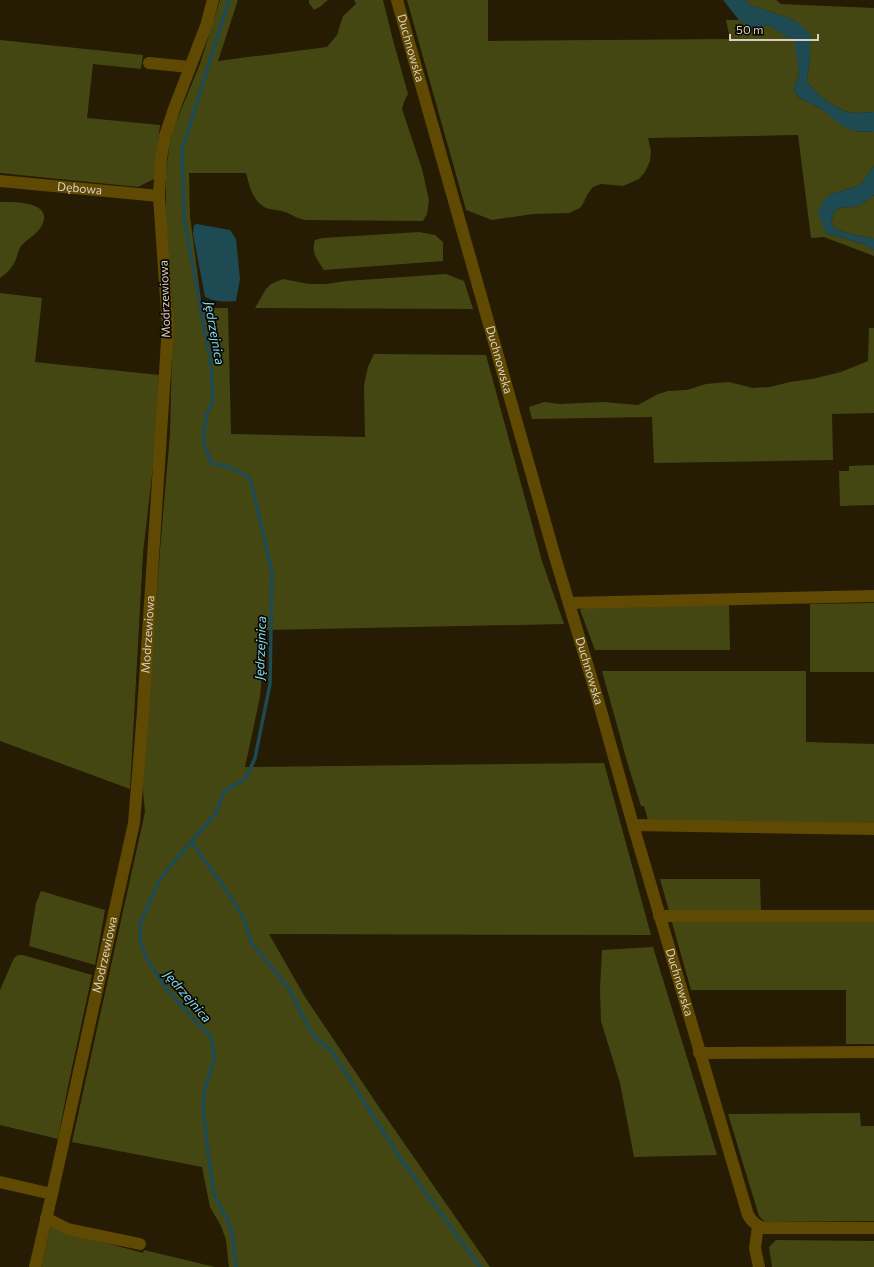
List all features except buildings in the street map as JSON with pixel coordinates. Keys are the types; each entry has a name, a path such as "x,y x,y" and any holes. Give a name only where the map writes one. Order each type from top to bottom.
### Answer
{"street":[{"name":"Modrzewiowa","path":"34,1267 52,1194 134,823 168,326 159,196 161,159 174,109 206,26 213,0"},
{"name":"Duchnowska","path":"397,0 555,557 598,700 699,1053 748,1215 751,1221 758,1226"},
{"path":"149,63 190,67"},
{"name":"Dębowa","path":"0,181 159,196"},
{"path":"569,603 874,596"},
{"path":"633,825 874,829"},
{"path":"659,916 874,916"},
{"path":"699,1053 874,1052"},
{"path":"0,1182 52,1194"},
{"path":"46,1218 68,1229 140,1244"},
{"path":"759,1267 755,1248 758,1226 764,1228 874,1228"}],"shaded area":[{"path":"220,0 238,0 218,61 327,47 337,35 343,16 356,4 354,0 383,0 408,94 402,109 422,169 429,200 427,214 423,221 305,220 283,211 269,209 259,203 253,194 246,173 189,173 190,216 202,308 228,308 231,434 365,437 364,385 368,367 374,354 486,355 542,561 564,624 266,630 260,697 245,767 604,763 651,935 269,934 305,997 490,1267 229,1267 226,1240 221,1226 210,1207 202,1167 72,1142 145,812 142,781 170,434 173,308 166,218 166,171 171,134 200,64"},
{"path":"309,0 328,0 314,10 309,3"},
{"path":"407,0 488,0 488,41 730,39 726,20 739,20 753,29 768,25 796,42 799,73 794,91 798,97 823,110 853,131 874,132 874,166 860,185 829,195 826,233 863,244 874,250 874,256 824,237 811,238 798,135 648,138 651,151 650,161 645,172 639,179 623,186 601,184 593,187 580,208 569,213 533,214 492,220 466,210"},
{"path":"745,0 776,0 781,4 874,8 874,112 848,112 830,104 820,96 807,82 810,57 794,20 750,5"},
{"path":"0,40 143,55 141,69 93,64 87,118 160,125 154,179 138,187 0,173"},
{"path":"874,195 874,239 847,233 834,228 831,222 835,210 859,206"},
{"path":"0,202 30,204 42,211 44,217 40,228 24,242 13,265 0,278"},
{"path":"419,232 435,235 443,242 443,261 324,270 314,253 315,240 323,238"},
{"path":"446,274 464,281 473,309 255,308 266,289 271,284 283,279 309,284 326,284 346,281"},
{"path":"0,293 42,298 35,362 159,375 155,449 143,553 130,789 0,741"},
{"path":"869,328 874,328 874,413 832,414 833,460 654,463 652,417 532,419 529,407 544,402 560,404 603,402 638,405 658,394 668,391 687,390 706,384 729,382 753,388 770,387 841,372 868,361"},
{"path":"874,465 874,505 840,506 839,471 849,471 849,466"},
{"path":"874,603 874,672 810,672 810,604"},
{"path":"729,605 730,650 595,650 580,610 585,606"},
{"path":"602,671 806,671 806,742 874,744 874,824 648,820 644,806 641,806 628,765"},
{"path":"660,879 760,879 761,910 669,911"},
{"path":"41,891 105,910 95,965 29,946 36,903"},
{"path":"671,919 874,919 874,1044 846,1044 846,990 691,990"},
{"path":"653,947 717,1155 634,1157 620,1083 601,1021 600,989 602,950"},
{"path":"18,955 23,955 92,975 58,1139 0,1125 0,990 14,958"},
{"path":"860,1113 861,1126 874,1126 874,1221 765,1222 759,1216 728,1114"},
{"path":"51,1225 63,1231 143,1253 144,1250 215,1267 41,1267"},
{"path":"776,1240 874,1241 874,1267 772,1267 769,1247"}],"water":[{"path":"723,0 745,0 750,5 794,20 810,33 810,57 807,82 825,100 842,110 854,113 874,112 874,132 853,131 838,123 823,110 798,97 794,91 799,73 795,42 768,25 753,29 739,20"},
{"path":"874,166 874,195 859,206 835,210 831,222 834,228 847,233 874,239 874,250 863,244 826,233 818,213 822,202 829,195 860,185"},
{"path":"197,224 230,230 236,239 240,279 236,301 220,301 205,297 193,234 194,225"}],"waterway":[{"name":"Jędrzejnica","path":"229,0 182,150 184,218 211,364 213,401 206,416 203,441 212,464 225,465 250,478 272,571 270,684 255,758 246,778 224,792 216,813 159,881 141,921 140,938 146,958 166,988 212,1038 214,1059 205,1088 203,1106 214,1194 232,1230 236,1267"},
{"path":"191,841 231,897 244,919 251,942 289,989 312,1034 333,1053 400,1158 480,1267"}]}
